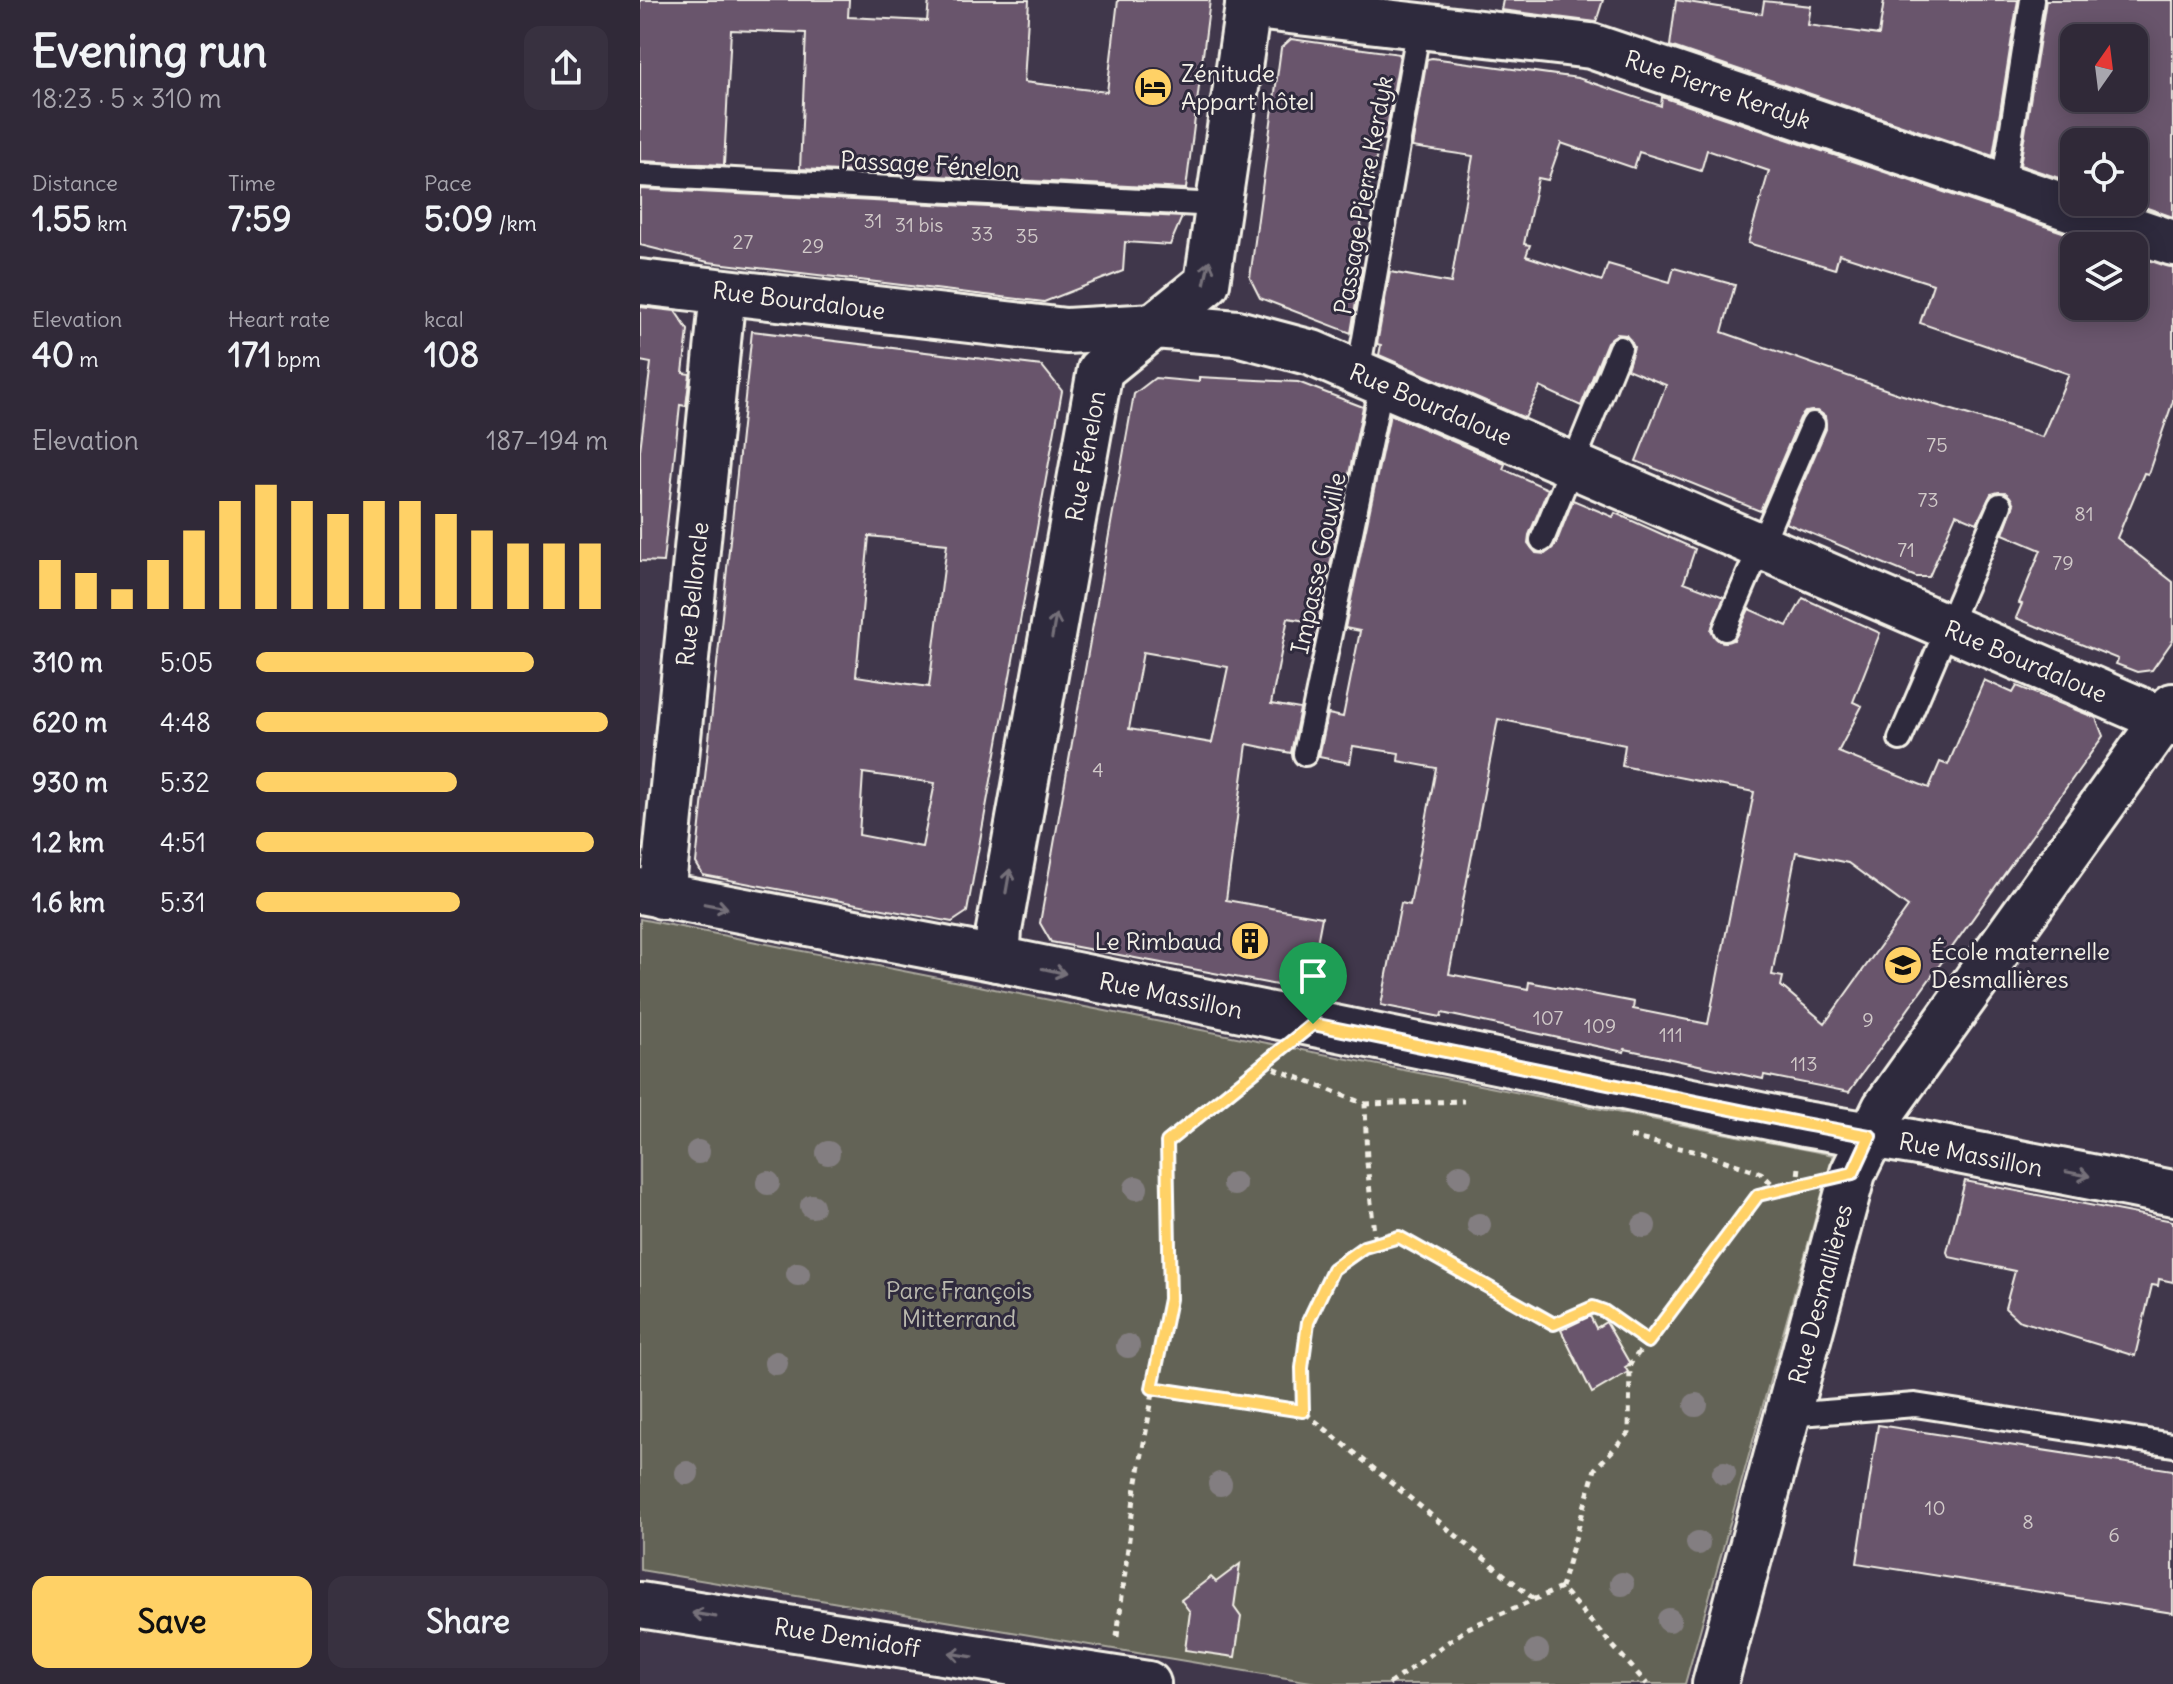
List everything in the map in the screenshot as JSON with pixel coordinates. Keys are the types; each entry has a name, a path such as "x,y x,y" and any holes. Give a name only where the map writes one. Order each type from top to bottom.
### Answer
{"street":[{"name":"Rue Pierre Kerdyk","path":"1249,3 1591,46 2173,243"},
{"name":"Rue Fénelon","path":"997,959 999,930 1100,370 1207,283 1249,3"},
{"name":"Rue Bourdaloue","path":"640,282 1066,331 1155,326 1237,333 1312,353 1949,628 2170,717"},
{"name":"Rue Belloncle","path":"651,894 723,292"},
{"name":"Rue Desmallières","path":"1715,1684 1861,1155 1885,1108 2170,717"},
{"name":"Rue Massillon","path":"651,894 997,959 1313,1024 1861,1155 2173,1193"},
{"name":"Rue Demidoff","path":"640,1605 1148,1684"}],"lane":[{"path":"2003,185 2032,0"},
{"name":"Passage Pierre Kerdyk","path":"1370,378 1419,26"},
{"name":"Passage Fénelon","path":"640,175 1218,205"},
{"path":"1542,540 1620,348"},
{"name":"Impasse Gouville","path":"1305,754 1370,378"},
{"path":"1725,629 1813,424"},
{"path":"1900,739 2000,505"},
{"path":"1787,1415 1915,1405 2173,1445"}],"path":[{"path":"1115,1649 1134,1498 1170,1299 1167,1142 1313,1024"},
{"path":"1263,1064 1365,1104 1470,1101"},
{"path":"1365,1104 1375,1244"},
{"path":"1625,1135 1702,1153 1761,1173 1779,1191"},
{"path":"1561,1588 1595,1469 1629,1433 1630,1364 1758,1195 1779,1191 1861,1155"},
{"path":"1303,1411 1302,1368 1308,1322 1333,1269 1364,1247 1399,1237 1554,1324 1593,1307 1604,1311 1648,1342"},
{"path":"1152,1388 1303,1411 1534,1599"},
{"path":"1389,1684 1468,1628 1561,1588"},
{"path":"1561,1588 1647,1684"}],"green space":[{"name":"Parc François Mitterrand","path":"640,919 1833,1155 1685,1684 1323,1684 640,1570"}],"building":[{"path":"640,0 849,0 848,17 927,21 929,0 1029,0 1024,82 1107,92 1118,0 1210,0 1186,189 800,169 806,33 731,30 724,165 640,161"},
{"path":"1503,0 1603,0 1596,22 1501,10"},
{"path":"1676,0 1762,14 1764,1 1811,6 1808,25 1879,35 1884,0 2018,0 1993,156 1670,46"},
{"path":"2046,0 2173,0 2173,217 2148,208 2148,128 2060,128 2060,178 2020,165"},
{"path":"1291,39 1400,54 1385,140 1381,139 1353,265 1362,267 1351,333 1260,298 1250,278 1281,48"},
{"path":"1427,59 1578,78 1661,106 1662,97 2062,232 2060,232 2060,320 2148,320 2148,260 2173,267 2173,401 2148,474 2144,473 2117,538 2173,582 2173,640 2152,670 2137,672 2116,664 2118,659 2016,618 2041,550 2003,534 2014,504 2005,492 1991,494 1977,523 1956,514 1929,577 1916,577 1786,523 1826,429 1825,416 1818,411 1805,412 1800,418 1760,511 1636,461 1666,385 1627,369 1634,347 1626,335 1617,334 1607,342 1581,406 1540,387 1525,418 1379,355 1381,345 1377,344 1390,272 1451,283 1473,156 1412,147","holes":["1561,143 1634,168 1639,152 1701,171 1707,150 1769,171 1748,243 1835,269 1839,254 1933,284 1920,323 2069,374 2042,437 1896,393 1722,332 1735,285 1674,268 1670,282 1608,264 1602,281 1526,256 1530,245 1524,244 1538,178 1548,180"]},
{"path":"640,189 1182,217 1170,245 1125,242 1123,271 1044,302 708,262 640,245"},
{"path":"640,307 675,311 688,330 683,373 690,374 686,406 680,405 663,562 640,561 640,450 651,363 640,361"},
{"path":"752,331 1042,366 1062,391 967,912 952,922 703,875 696,863","holes":["869,536 947,544 929,687 856,676","863,773 935,783 922,847 859,835"]},
{"path":"1199,377 1298,382 1363,407 1318,623 1288,618 1271,704 1300,709 1291,753 1247,744 1226,900 1322,917 1308,991 1051,942 1040,923 1134,394 1155,378 1199,382","holes":["1143,652 1228,667 1212,743 1129,729"]},
{"path":"1390,414 1505,464 1503,469 1548,489 1529,535 1528,543 1536,553 1545,554 1555,546 1573,500 1613,517 1615,513 1695,549 1684,582 1724,597 1711,630 1719,641 1734,640 1749,609 1787,626 1803,598 1880,633 1853,702 1862,706 1838,752 1929,788 1940,762 1948,765 1984,680 2013,693 2017,686 2096,718 2103,736 1849,1092 1764,1075 1763,1079 1442,1013 1441,1017 1381,1005 1401,903 1410,905 1436,768 1398,761 1399,753 1353,746 1350,763 1319,757 1328,714 1343,717 1360,631 1345,628","holes":["1498,719 1625,745 1622,766 1754,792 1708,1024 1633,1009 1634,1002 1529,982 1528,989 1449,974","1796,852 1848,863 1908,907 1825,1023 1781,986 1783,977 1772,975"]},
{"path":"1965,1181 2173,1221 2173,1282 2159,1279 2158,1286 2152,1285 2135,1356 2018,1320 2005,1308 2015,1271 1949,1257 1947,1252"},
{"path":"1590,1316 1596,1328 1606,1322 1630,1364 1625,1367 1628,1372 1592,1393 1561,1330"},
{"path":"1878,1425 2173,1470 2173,1613 1857,1563"},
{"path":"1240,1564 1234,1607 1241,1617 1235,1657 1185,1650 1190,1612 1181,1600 1211,1577 1216,1582"}],"place":[{"name":"Zénitude Appart hôtel","path":"1153,87"},
{"name":"Le Rimbaud","path":"1250,941"},
{"name":"École maternelle Desmallières","path":"1903,965"}],"route":[{"path":"1313,1024 1870,1136 1853,1173 1758,1195 1648,1342 1604,1311 1593,1307 1554,1324 1399,1237 1364,1247 1333,1269 1308,1322 1302,1368 1303,1411 1152,1388 1170,1299 1167,1142 1313,1024"}]}
